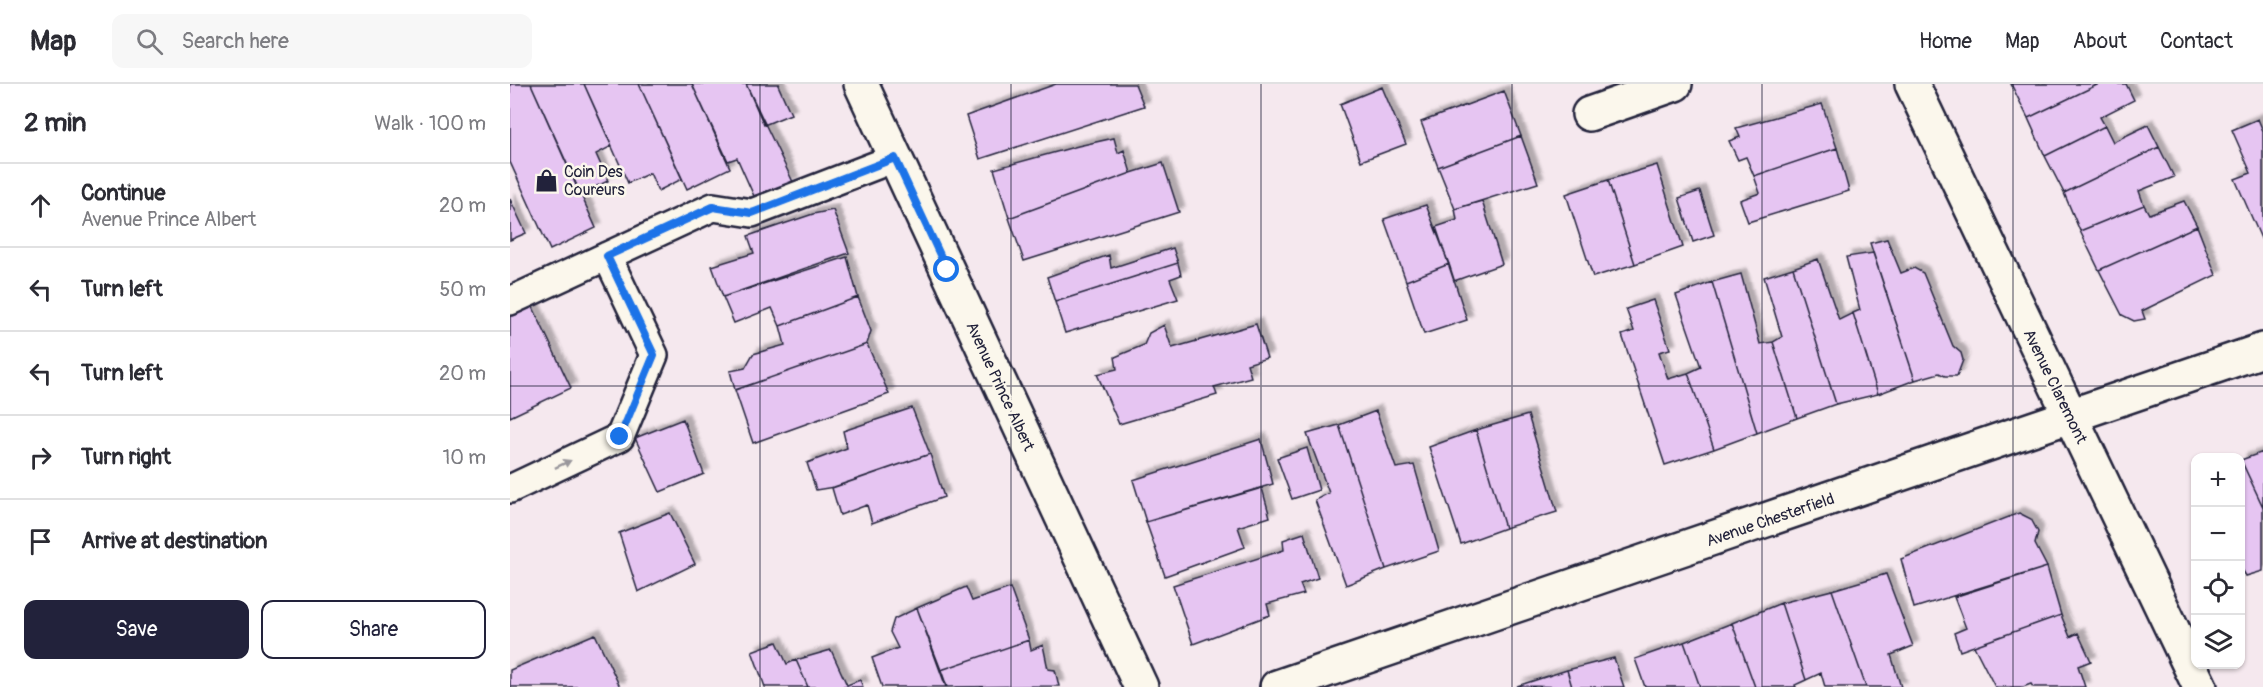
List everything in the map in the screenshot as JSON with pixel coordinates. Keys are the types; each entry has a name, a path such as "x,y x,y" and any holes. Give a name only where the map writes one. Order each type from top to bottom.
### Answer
{"street":[{"name":"Avenue Prince Albert","path":"861,84 1141,687"},
{"path":"1589,114 1675,84"},
{"name":"Avenue Claremont","path":"1912,84 2200,687"},
{"name":"Avenue Chesterfield","path":"1277,687 2263,350"}],"lane":[{"path":"510,301 713,207 752,213 895,158"},
{"path":"510,489 620,437 654,355 607,256"}],"building":[{"name":"Coin Des Coureurs","path":"510,84 531,84 596,228 550,250 510,162"},
{"path":"531,84 584,84 612,146 596,154 608,181 580,194"},
{"path":"584,84 639,84 682,179 658,191 650,173 628,183"},
{"path":"639,84 692,84 730,168 687,189"},
{"path":"692,84 746,84 793,182 754,196 737,158 728,161"},
{"path":"746,84 780,84 778,85 791,114 764,125"},
{"path":"1056,84 1135,84 1144,106 980,159 966,116"},
{"path":"2011,84 2099,84 2028,118"},
{"path":"2099,84 2126,84 2134,100 2100,117 2105,126 2045,156 2028,118"},
{"path":"1382,87 1406,144 1361,161 1340,104"},
{"path":"1504,91 1521,136 1438,167 1421,122"},
{"path":"1822,104 1837,148 1754,176 1746,157 1738,160 1729,141 1740,137 1736,128"},
{"path":"2258,119 2263,131 2263,243 2235,179 2251,173 2232,130"},
{"path":"2148,125 2159,147 2064,193 2045,156 2105,126 2113,142"},
{"path":"1521,136 1538,183 1455,209 1438,167"},
{"path":"1114,138 1118,153 1124,150 1131,173 1009,218 994,169"},
{"path":"2159,147 2174,177 2139,191 2144,205 2080,231 2064,193"},
{"path":"1837,148 1849,191 1748,222 1740,200 1760,193 1754,176"},
{"path":"1163,163 1179,212 1024,261 1009,218"},
{"path":"1657,165 1683,247 1635,264 1608,180"},
{"path":"1608,180 1635,264 1593,277 1566,194"},
{"path":"1700,191 1714,235 1693,242 1679,198"},
{"path":"510,199 526,233 510,240"},
{"path":"1482,201 1502,264 1454,281 1436,227 1457,220 1455,209"},
{"path":"2184,201 2197,226 2099,270 2080,231 2144,205 2149,214"},
{"path":"1426,205 1449,264 1406,281 1384,219"},
{"path":"833,210 849,253 723,297 712,266 754,253 748,236 813,214"},
{"path":"2197,226 2216,275 2142,311 2145,319 2134,321 2122,315 2099,270"},
{"path":"1887,239 1901,273 1914,268 1923,273 1953,346 1961,353 1963,360 1957,376 1945,376 1939,373 1915,380 1870,243"},
{"path":"1173,248 1178,263 1055,302 1047,277 1109,255 1111,268"},
{"path":"1873,253 1915,380 1878,394 1853,313 1860,310 1846,257"},
{"path":"847,257 858,297 780,326 772,308 734,323 723,297"},
{"path":"1818,259 1839,320 1853,313 1878,394 1836,404 1793,268"},
{"path":"1178,263 1181,275 1170,279 1178,299 1065,333 1055,302"},
{"path":"1449,264 1467,320 1424,334 1406,281"},
{"path":"1793,268 1836,404 1797,418 1773,342 1782,337 1764,277"},
{"path":"1741,274 1760,344 1773,342 1797,418 1757,433 1712,282"},
{"path":"1712,282 1757,433 1714,449 1688,373 1701,367 1676,295"},
{"path":"858,297 871,331 867,344 735,390 730,371 745,368 753,354 785,345 780,326"},
{"path":"1653,300 1670,349 1659,352 1668,379 1688,373 1714,449 1665,465 1622,335 1634,331 1626,309"},
{"path":"532,305 571,388 510,417 510,315"},
{"path":"1256,324 1267,358 1247,364 1251,377 1214,387 1217,395 1119,424 1097,374 1117,369 1115,357 1144,345 1149,333 1164,325 1172,348"},
{"path":"867,344 889,394 753,443 735,390"},
{"path":"912,408 930,454 834,487 816,490 807,463 847,448 843,431"},
{"path":"1376,411 1396,468 1414,465 1439,551 1386,569 1339,425"},
{"path":"1528,415 1557,512 1505,528 1476,430"},
{"path":"683,419 704,474 660,492 635,438"},
{"path":"1339,425 1386,569 1346,585 1315,500 1329,493 1307,434"},
{"path":"1476,430 1505,528 1461,544 1429,447"},
{"path":"1261,439 1273,484 1146,522 1133,480"},
{"path":"1307,448 1319,490 1292,499 1277,458"},
{"path":"2263,452 2263,507 2245,469 2245,459"},
{"path":"930,454 944,497 872,523 867,505 840,515 832,488"},
{"path":"2245,469 2263,507 2263,571 2246,576"},
{"path":"1262,488 1270,517 1238,527 1245,547 1165,576 1146,522"},
{"path":"670,513 695,564 638,592 619,533"},
{"path":"2019,513 2031,519 2038,532 2035,544 2047,567 1914,608 1901,559"},
{"path":"1304,533 1318,578 1300,584 1304,594 1267,604 1270,615 1193,644 1173,585 1284,550 1283,540"},
{"path":"2047,567 2061,615 1960,651 1954,633 1966,628 1954,597"},
{"path":"1886,574 1913,646 1891,655 1901,687 1866,687 1832,590"},
{"path":"966,587 972,601 1010,588 1029,640 941,670 917,608"},
{"path":"1832,590 1866,687 1825,687 1821,673 1806,680 1781,603"},
{"path":"1781,603 1806,680 1795,685 1796,687 1755,687 1732,623"},
{"path":"917,608 946,687 882,687 872,658 898,648 890,632 894,619"},
{"path":"2061,615 2070,637 2078,633 2091,661 2078,666 2085,687 2033,687 2031,684 2023,687 1995,687 1974,646"},
{"path":"1732,623 1755,687 1700,687 1684,642"},
{"path":"595,634 620,687 510,687 510,670"},
{"path":"1029,640 1031,650 1043,645 1048,669 1055,670 1059,686 947,687 941,670"},
{"path":"777,642 787,664 796,660 808,687 765,687 752,651"},
{"path":"1684,642 1700,687 1645,687 1635,659"},
{"path":"831,650 847,685 860,680 863,687 808,687 796,660"},
{"path":"1614,658 1624,687 1572,687 1567,670"},
{"path":"1567,670 1572,687 1517,686"}],"place":[{"name":"Coin Des Coureurs","path":"546,180"}],"route":[{"path":"620,437 654,355 607,256 713,207 752,213 895,158 947,270"}]}
